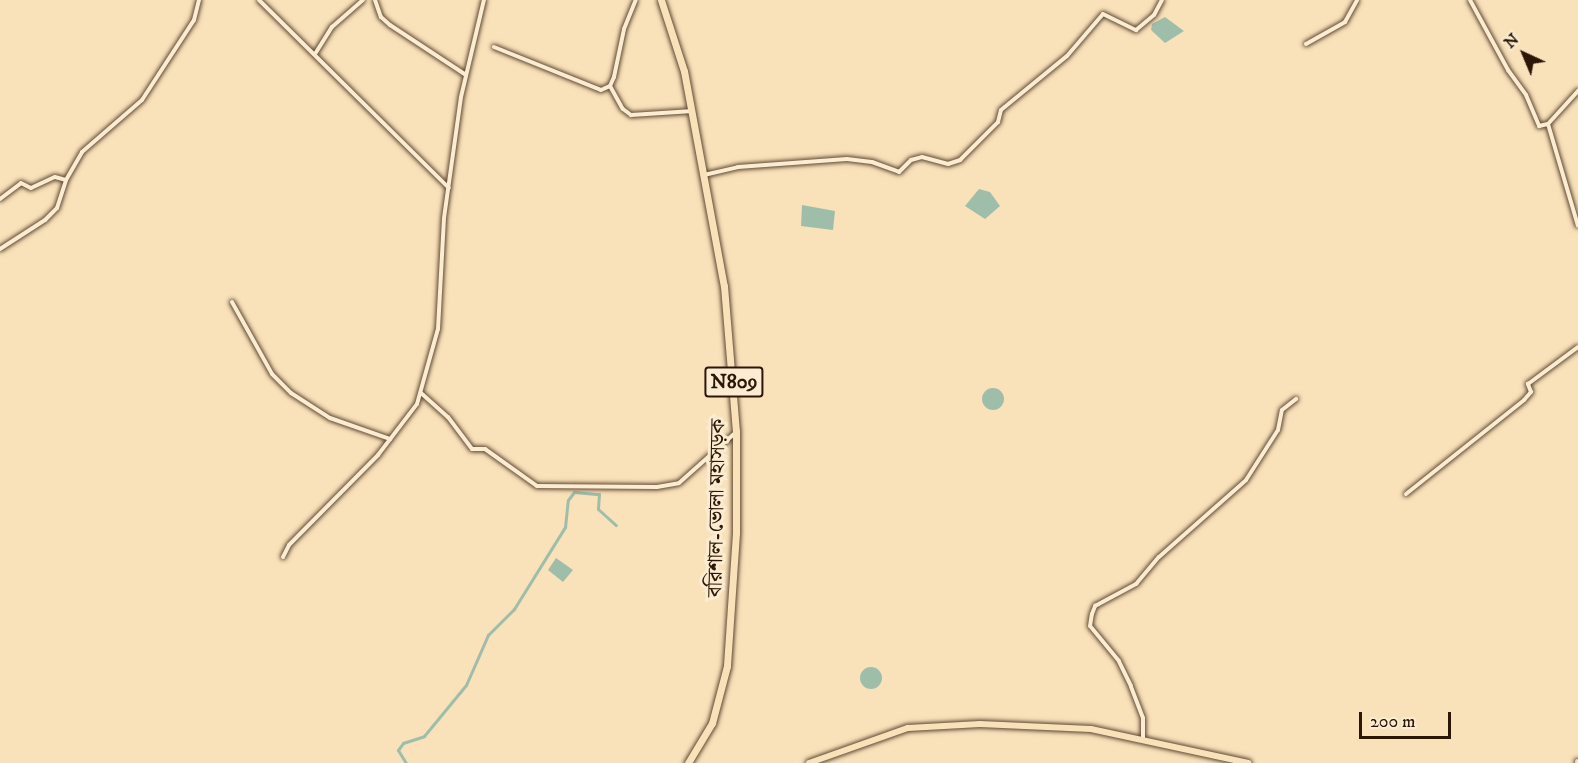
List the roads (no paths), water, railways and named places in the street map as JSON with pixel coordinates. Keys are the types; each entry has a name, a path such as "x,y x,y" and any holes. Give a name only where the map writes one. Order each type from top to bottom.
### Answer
{"highway":[{"name":"বরিশাল-ভোলা মহাসড়ক","path":"662,0 693,111 725,297 736,431 736,533 727,666 712,723 688,763"}],"main road":[{"path":"809,763 908,728 943,726 1076,726 1143,738 1248,763"}],"street":[{"path":"0,249 45,220 57,208 66,180 82,152 142,99 194,20 199,0"},
{"path":"258,0 449,188"},
{"path":"315,54 332,27 363,0"},
{"path":"375,0 381,17 390,26 466,75"},
{"path":"283,557 289,545 390,439 422,393 438,329 449,188 466,75 483,0"},
{"path":"636,0 610,86 623,109 631,115 693,111"},
{"path":"704,175 738,167 847,159 872,162 899,172 910,160 922,157 948,164 960,160 998,122 1001,110 1066,56 1103,14 1136,30 1154,15 1162,0"},
{"path":"1306,44 1345,22 1357,0"},
{"path":"1470,0 1508,70 1526,95 1539,126 1548,124 1578,91"},
{"path":"494,47 589,89 601,90 610,86"},
{"path":"1548,124 1578,226"},
{"path":"0,199 21,183 31,188 56,177 66,180"},
{"path":"232,303 272,374 291,393 330,418 390,439"},
{"path":"1406,494 1524,400 1531,392 1528,384 1534,378 1578,347"},
{"path":"422,393 448,417 472,449 485,448 537,486 657,487 679,483 736,431"},
{"path":"1143,738 1143,718 1131,686 1119,661 1090,626 1095,606 1136,584 1159,557 1246,480 1278,429 1282,410 1296,399"}],"waterway":[{"path":"406,763 398,750 403,743 424,736 466,685 488,635 514,609 565,527 568,500 574,492 599,494 598,509 616,525"}]}
